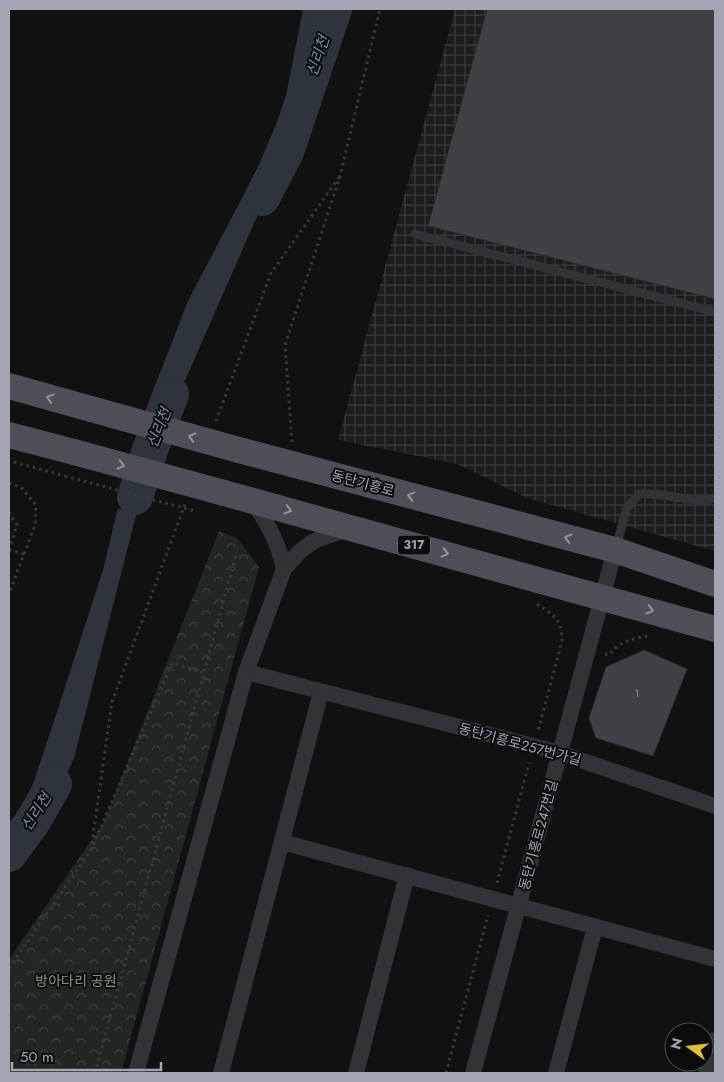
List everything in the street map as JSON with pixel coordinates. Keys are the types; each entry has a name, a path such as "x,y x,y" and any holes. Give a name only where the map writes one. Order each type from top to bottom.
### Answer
{"main road":[{"name":"동탄기흥로","path":"9,386 239,450 615,550 715,584"},
{"name":"317","path":"9,435 70,464 224,493 715,629"}],"street":[{"path":"252,501 270,525 278,544 284,569"},
{"path":"136,1073 246,672 284,569 296,554 315,539 352,528"},
{"name":"동탄기흥로247번길","path":"473,1073 615,550"},
{"name":"동탄기흥로257번가길","path":"246,672 560,753 715,806"},
{"path":"221,1073 321,692"},
{"path":"282,842 715,959"},
{"path":"356,1073 407,875"},
{"path":"556,1073 595,927"},
{"path":"706,1073 715,1040"}],"lane":[{"path":"415,234 715,312"},
{"path":"615,550 627,508 639,494 654,493 702,499 715,498"}],"path":[{"path":"292,444 286,345 340,176 380,9"},
{"path":"9,461 70,464 198,512"},
{"path":"9,483 21,487 36,505 35,525 9,594"},
{"path":"9,512 17,525 9,550 24,554"},
{"path":"95,1073 236,555"},
{"path":"446,1073 562,641 562,628 556,618 536,604"},
{"path":"609,655 614,648 624,642 636,637 649,636"},
{"path":"9,968 91,850 172,663 204,673"}],"shaded area":[{"path":"455,9 715,9 715,551 527,498 457,464 338,440"}],"green space":[{"name":"방아다리 공원","path":"219,531 237,538 259,567 121,1073 9,1073 9,959 104,822"}],"water":[{"path":"303,9 334,9 284,155 159,440 145,440 140,446 157,450 134,523 74,758 48,816 29,826 9,854 9,825 29,796 53,724 103,570 133,445 139,446 137,432 188,301 257,169 284,106"}],"pier":[{"path":"147,400 175,407 161,442 144,442 143,445 158,447 160,450 139,514 115,508 131,445 136,443 135,432"}],"building":[{"path":"487,9 715,9 715,299 428,226"},
{"path":"644,650 687,669 653,756 596,738 589,718 606,667"}],"waterway":[{"name":"신리천","path":"262,198 286,152 334,9"},
{"name":"신리천","path":"135,497 171,394"},
{"name":"신리천","path":"9,854 33,821 54,784"}]}
